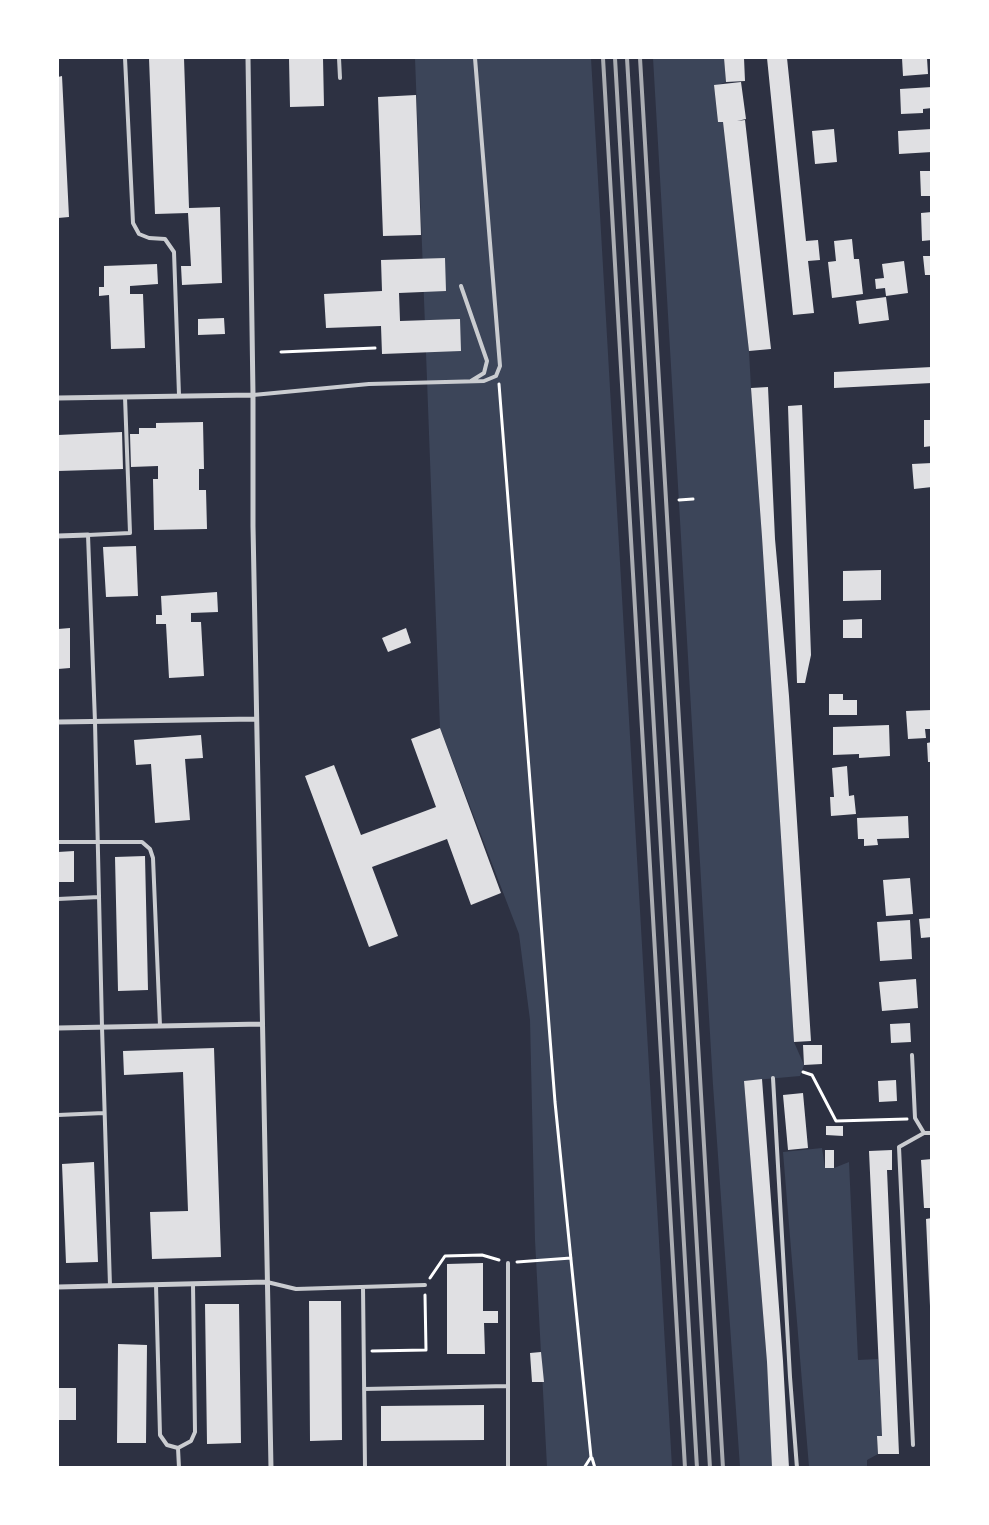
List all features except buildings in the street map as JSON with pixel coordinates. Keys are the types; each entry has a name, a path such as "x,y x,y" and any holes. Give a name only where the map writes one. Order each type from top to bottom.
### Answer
{"street":[{"path":"248,58 256,719 270,1468"},
{"path":"58,398 253,395"},
{"path":"58,536 88,535"},
{"path":"58,722 256,719"},
{"path":"58,1028 262,1024"},
{"path":"58,1287 267,1282"}],"lane":[{"path":"125,58 133,223 139,234 149,238 164,239 174,252 179,395"},
{"path":"339,58 340,78"},
{"path":"253,395 369,384 484,381 496,376 500,366 475,58"},
{"path":"461,286 487,361 484,373 471,381"},
{"path":"110,1286 104,1113 99,841 88,535 130,533 125,396"},
{"path":"58,842 142,842 150,849 153,858 160,1026"},
{"path":"58,899 100,898"},
{"path":"912,1055 915,1118 924,1133"},
{"path":"773,1078 790,1376 798,1468"},
{"path":"58,1115 104,1113"},
{"path":"913,1445 899,1147 924,1133 932,1132"},
{"path":"508,1263 508,1468"},
{"path":"267,1282 296,1289 425,1285"},
{"path":"156,1285 160,1435 166,1445 178,1448 191,1441 195,1432 193,1284"},
{"path":"363,1287 365,1468"},
{"path":"364,1389 508,1386"},
{"path":"178,1448 179,1468"}],"path":[{"path":"281,352 375,348"},
{"path":"496,376 499,382 555,1102 591,1457 595,1468"},
{"path":"679,500 694,499"},
{"path":"804,1072 812,1075 836,1121 915,1118"},
{"path":"364,1352 426,1350 425,1285 445,1256 482,1255 508,1263 571,1258"},
{"path":"584,1468 591,1457"}],"shaded area":[{"path":"415,58 591,58 672,1467 547,1467 535,1240 530,1020 519,934 440,728"},
{"path":"653,58 724,58 726,82 714,86 718,122 723,122 749,351 794,1042 804,1065 800,1076 744,1081 767,1362 772,1467 740,1467 713,1085"},
{"path":"822,1148 825,1168 834,1168 849,1162 858,1360 878,1359 882,1436 877,1436 878,1454 867,1460 867,1467 809,1467 783,1152"}],"railway":[{"path":"603,58 685,1468"},
{"path":"615,58 697,1468"},
{"path":"627,58 710,1468"},
{"path":"640,58 723,1468"}]}
